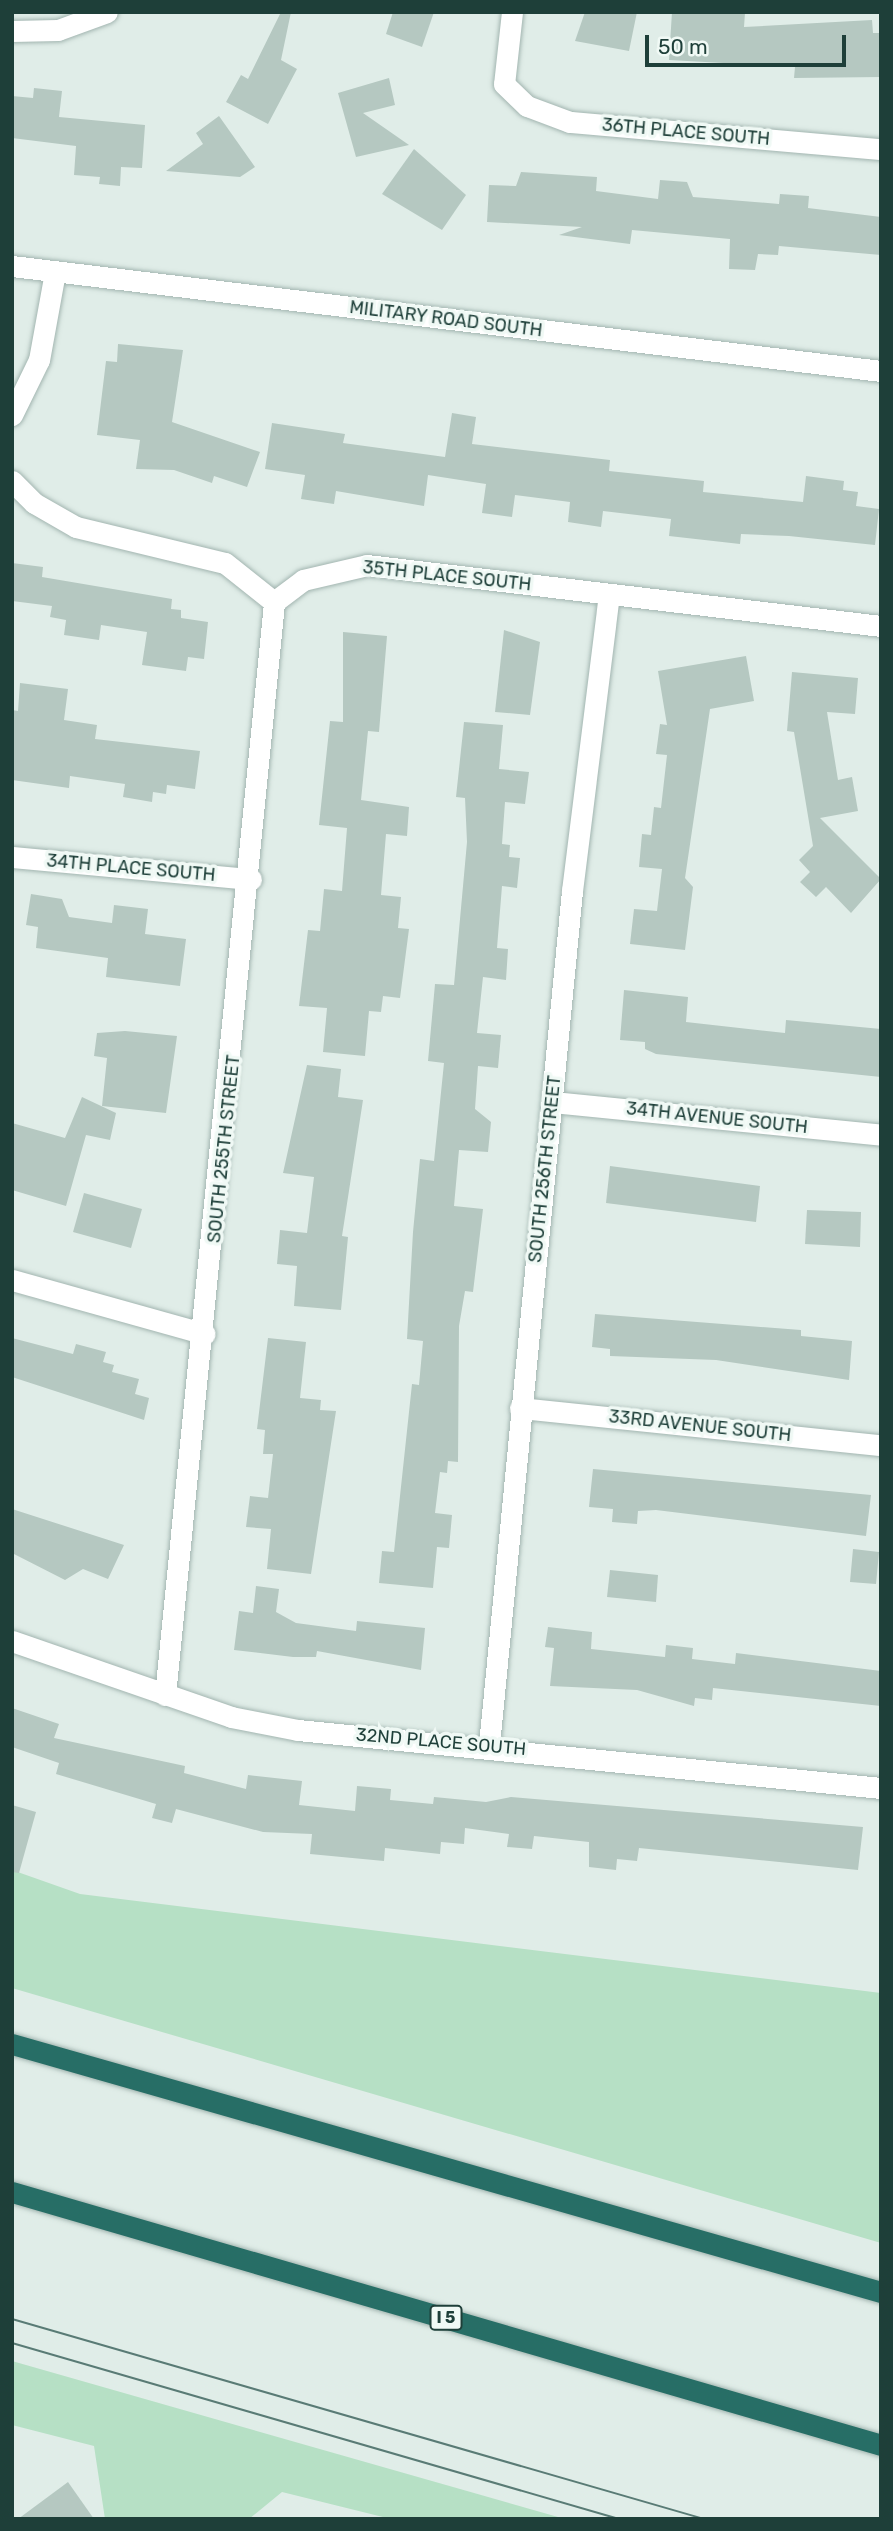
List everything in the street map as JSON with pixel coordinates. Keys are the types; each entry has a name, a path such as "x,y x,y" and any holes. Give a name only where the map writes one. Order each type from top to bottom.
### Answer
{"highway":[{"path":"12,2044 881,2292"},
{"name":"I 5","path":"12,2192 881,2445"}],"street":[{"path":"12,32 58,30 107,12"},
{"name":"36TH PLACE SOUTH","path":"512,12 504,84 527,106 570,122 881,149"},
{"name":"MILITARY ROAD SOUTH","path":"12,266 881,371"},
{"path":"12,415 39,360 55,272"},
{"path":"12,481 34,503 76,527 225,563 274,602"},
{"name":"35TH PLACE SOUTH","path":"274,602 303,580 367,565 881,626"},
{"name":"SOUTH 256TH STREET","path":"489,1745 520,1408 608,594"},
{"name":"SOUTH 255TH STREET","path":"165,1695 251,879 274,602"},
{"name":"34TH PLACE SOUTH","path":"12,857 251,879"},
{"name":"34TH AVENUE SOUTH","path":"553,1102 881,1135"},
{"path":"12,1280 205,1334"},
{"name":"33RD AVENUE SOUTH","path":"520,1408 881,1444"},
{"name":"32ND PLACE SOUTH","path":"12,1641 165,1695 298,1730 489,1745 881,1788"}],"green space":[{"path":"12,1870 80,1894 881,1993 881,2243 12,1988"},
{"path":"12,2361 565,2519 391,2519 282,2492 249,2519 105,2519 94,2446 12,2425"}],"building":[{"path":"281,12 291,12 281,60 297,69 268,124 226,102 241,75 248,79"},
{"path":"393,12 434,12 422,47 386,34"},
{"path":"585,12 637,12 629,51 575,41"},
{"path":"672,12 745,13 744,27 872,20 873,33 881,33 881,77 794,78 795,67 669,60"},
{"path":"389,78 395,105 363,113 409,145 356,157 338,93"},
{"path":"34,88 62,91 59,117 145,125 142,168 121,167 120,186 99,184 100,177 74,175 76,146 12,138 12,96 33,98"},
{"path":"219,116 255,167 240,177 166,171 203,144 196,133"},
{"path":"414,149 466,195 442,230 382,194"},
{"path":"521,172 597,177 596,191 658,199 660,180 687,182 693,197 779,204 780,194 809,196 808,208 881,217 881,255 779,246 778,255 758,254 755,270 729,269 730,239 632,230 630,244 559,235 582,227 487,222 489,185 516,186"},
{"path":"118,344 183,350 172,422 260,452 247,487 214,476 212,483 174,470 136,469 140,440 97,435 106,361 117,362"},
{"path":"452,413 476,417 472,444 610,460 609,471 704,481 703,492 803,502 806,476 844,481 843,490 858,492 856,506 879,509 875,545 789,536 741,534 740,544 669,536 671,519 603,511 601,527 568,522 570,502 515,495 512,517 482,513 486,484 428,475 424,506 336,491 334,504 301,499 305,475 265,469 272,423 345,434 343,443 445,457"},
{"path":"12,563 43,567 42,577 172,599 171,609 181,610 181,618 208,622 204,659 188,657 186,671 142,665 147,632 101,625 99,640 64,635 66,620 50,617 52,606 12,601"},
{"path":"504,630 540,642 530,715 495,712"},
{"path":"343,632 387,636 379,732 368,731 361,800 409,807 407,836 386,834 381,895 401,897 398,928 409,929 400,998 383,996 381,1012 369,1011 365,1056 323,1052 327,1008 299,1006 308,930 320,931 324,889 342,891 347,828 319,825 330,721 343,722"},
{"path":"746,656 754,701 710,709 685,878 693,887 685,950 630,944 634,909 657,911 662,869 639,867 642,834 651,835 654,807 661,808 667,755 656,754 660,724 667,725 658,671"},
{"path":"792,672 858,678 855,714 827,712 838,780 852,777 858,811 820,818 881,879 851,913 826,887 816,897 800,882 810,872 799,860 813,846 794,732 787,731"},
{"path":"20,683 68,689 64,720 97,725 95,739 200,751 195,789 167,785 166,794 153,792 152,802 123,797 125,784 70,776 69,788 12,780 12,710 18,711"},
{"path":"464,722 503,725 499,769 529,772 525,804 505,802 502,844 510,845 509,857 520,858 517,888 502,886 497,948 508,949 506,980 483,977 477,1033 501,1035 498,1068 478,1066 475,1109 491,1122 488,1152 459,1150 454,1206 483,1209 473,1292 465,1291 459,1326 458,1462 448,1461 447,1473 440,1472 435,1513 452,1515 449,1548 437,1547 433,1588 379,1583 382,1551 394,1552 412,1384 419,1385 423,1341 407,1339 413,1232 420,1159 434,1161 444,1063 428,1061 435,984 454,985 467,842 465,798 456,797"},
{"path":"31,894 62,899 69,917 112,923 114,905 148,909 145,934 186,939 180,986 106,977 108,958 36,948 38,927 26,925"},
{"path":"624,990 688,997 686,1022 785,1033 786,1020 881,1029 881,1077 656,1054 645,1049 645,1042 620,1040"},
{"path":"125,1031 177,1036 166,1113 102,1106 107,1058 94,1056 97,1033"},
{"path":"307,1065 341,1069 338,1097 363,1100 342,1236 348,1237 341,1310 294,1306 297,1266 277,1264 280,1230 307,1233 314,1177 283,1173"},
{"path":"82,1097 116,1113 110,1140 86,1135 66,1206 12,1190 12,1123 65,1138"},
{"path":"610,1166 760,1186 756,1222 606,1203"},
{"path":"84,1193 142,1209 131,1248 73,1232"},
{"path":"807,1210 861,1212 860,1247 805,1244"},
{"path":"595,1314 801,1330 801,1336 852,1341 849,1380 716,1360 610,1356 610,1349 592,1347"},
{"path":"12,1338 73,1354 76,1344 106,1352 103,1362 114,1365 112,1372 139,1379 135,1394 149,1398 144,1420 12,1377"},
{"path":"268,1338 306,1342 300,1398 321,1400 320,1410 336,1411 311,1574 267,1569 271,1529 246,1527 250,1496 268,1498 273,1454 263,1454 265,1430 257,1429"},
{"path":"593,1469 871,1495 866,1536 656,1510 638,1511 637,1524 612,1522 613,1509 589,1507"},
{"path":"12,1509 124,1545 108,1579 83,1569 65,1580 12,1553"},
{"path":"853,1549 879,1552 876,1584 850,1582"},
{"path":"610,1570 658,1575 656,1602 607,1597"},
{"path":"256,1586 279,1589 276,1612 296,1623 356,1631 357,1621 425,1628 421,1670 317,1651 316,1657 293,1657 234,1650 239,1611 253,1613"},
{"path":"548,1627 592,1632 591,1649 665,1657 666,1645 693,1648 692,1659 735,1664 736,1653 881,1671 881,1706 713,1688 712,1700 695,1698 694,1706 637,1690 550,1686 554,1648 545,1647"},
{"path":"12,1708 59,1724 54,1738 185,1766 184,1773 246,1789 248,1775 302,1781 299,1805 355,1811 357,1786 391,1789 390,1800 433,1804 434,1797 486,1802 511,1797 863,1827 858,1870 639,1848 637,1861 617,1859 616,1870 589,1867 589,1842 534,1836 532,1849 507,1847 509,1834 465,1828 464,1844 441,1842 440,1854 385,1848 384,1861 310,1854 312,1834 263,1832 176,1809 172,1823 152,1818 156,1804 56,1774 59,1763 12,1747"},
{"path":"12,1805 36,1812 19,1873 12,1872"},
{"path":"68,2482 94,2519 18,2519"}],"tram line":[{"path":"12,2319 704,2519"},
{"path":"12,2343 619,2519"}]}
